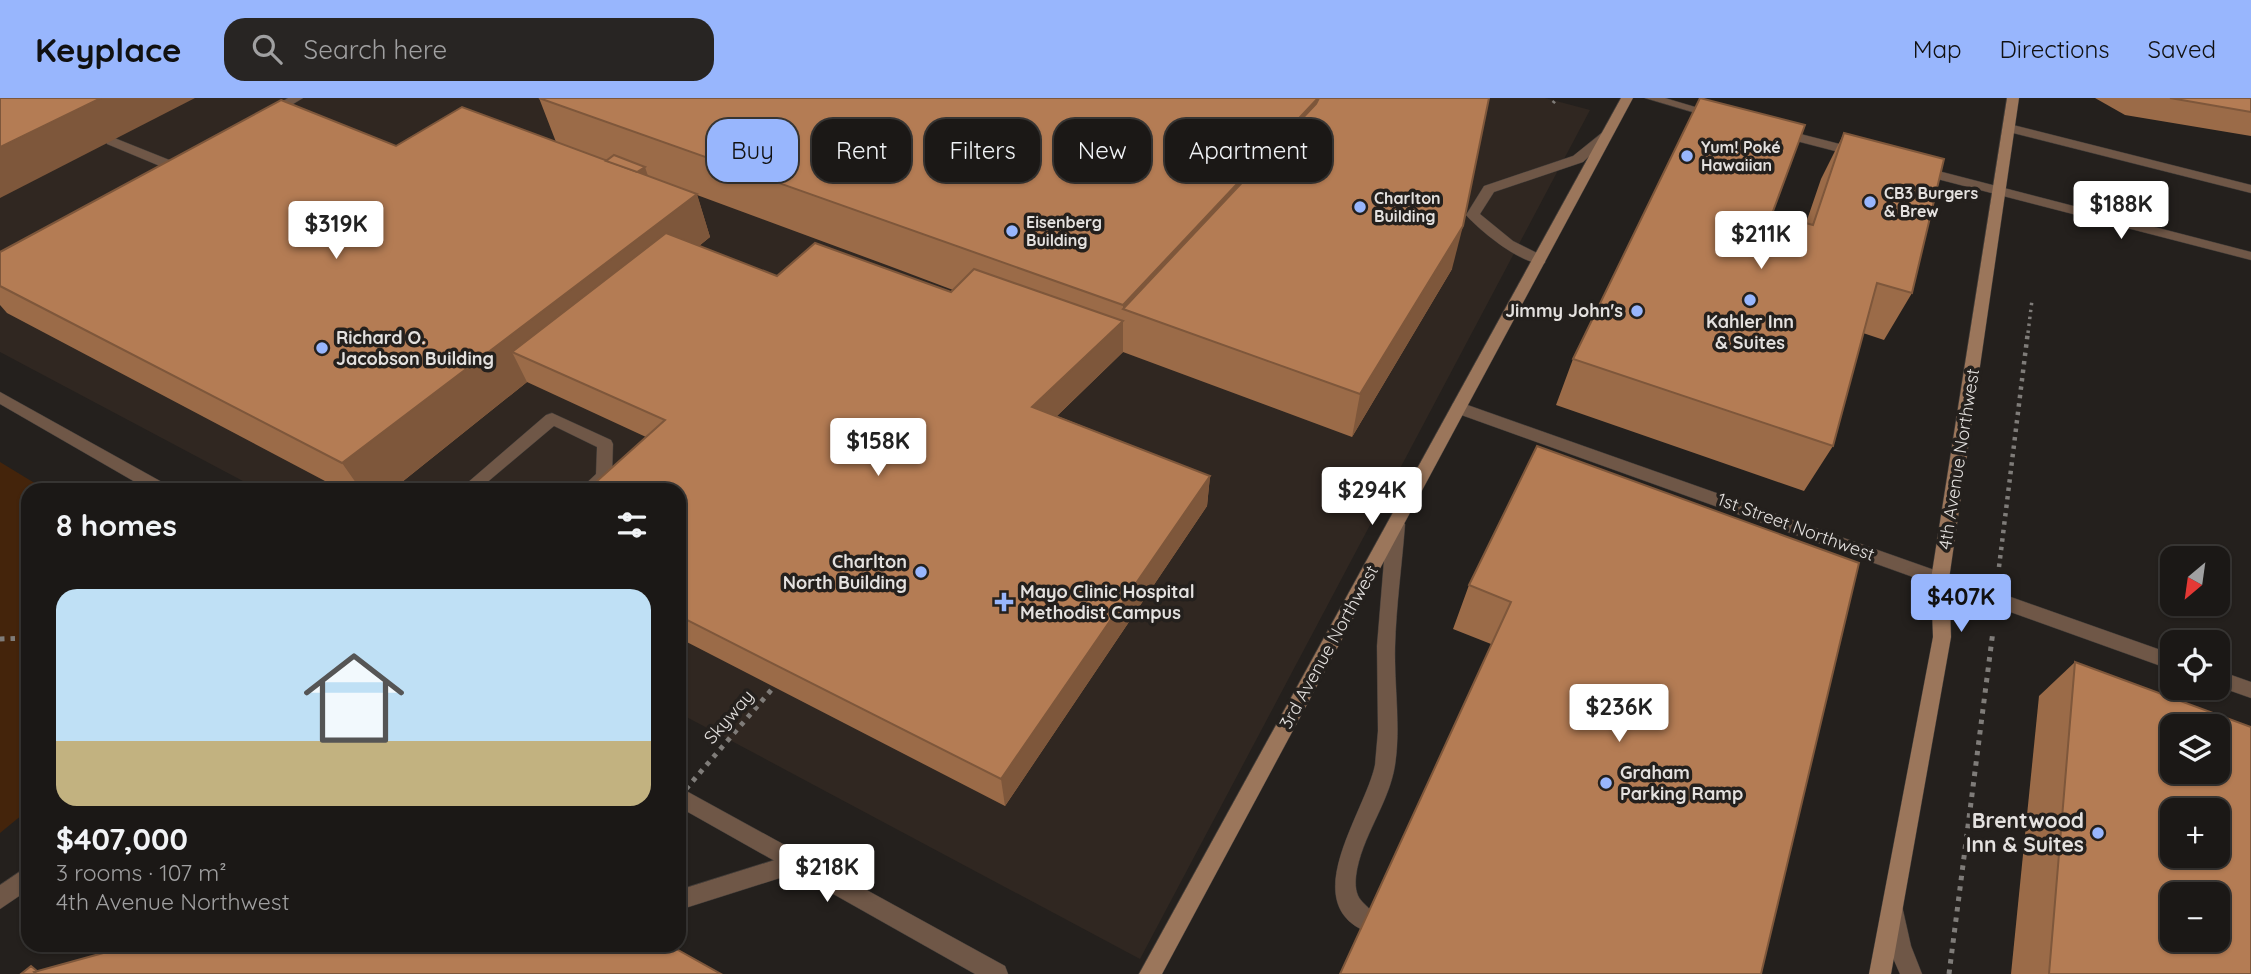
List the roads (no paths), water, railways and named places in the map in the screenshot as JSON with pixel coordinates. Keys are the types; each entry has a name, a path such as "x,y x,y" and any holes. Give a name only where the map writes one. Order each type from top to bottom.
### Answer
{"main road":[{"name":"3rd Avenue Northwest","path":"1150,974 1627,98"},
{"name":"4th Avenue Northwest","path":"1880,974 1891,899 1942,637 1940,579 2013,98"}],"street":[{"path":"251,123 297,98"},
{"path":"1651,98 1732,120"},
{"path":"1759,127 1866,156"},
{"path":"2009,128 2251,188"},
{"path":"1540,260 1508,244 1485,222 1473,215 1489,189 1578,159 1608,132"},
{"path":"112,141 171,167"},
{"path":"1907,166 2251,256"},
{"path":"0,397 151,483"},
{"name":"1st Street Northwest","path":"1459,408 2160,658"},
{"path":"475,483 552,419 605,444 604,476 596,483"},
{"path":"1367,921 1353,910 1343,884 1346,867 1376,803 1387,761 1390,727 1386,646 1396,524"},
{"path":"2230,683 2251,690"},
{"path":"686,801 997,974"},
{"path":"686,898 797,863"},
{"path":"0,899 21,882"},
{"path":"1891,899 1900,946 1911,974"}],"place":[{"name":"Yum! Poké Hawaiian","path":"1687,156"},
{"name":"CB3 Burgers & Brew","path":"1870,202"},
{"name":"Charlton Building","path":"1360,207"},
{"name":"Eisenberg Building","path":"1012,231"},
{"name":"Kahler Inn & Suites","path":"1750,300"},
{"name":"Jimmy John's","path":"1637,311"},
{"name":"Richard O. Jacobson Building","path":"322,348"},
{"name":"Charlton North Building","path":"921,572"},
{"name":"Mayo Clinic Hospital Methodist Campus","path":"1004,602"},
{"name":"Graham Parking Ramp","path":"1606,783"},
{"name":"Brentwood Inn & Suites","path":"2098,833"}]}
